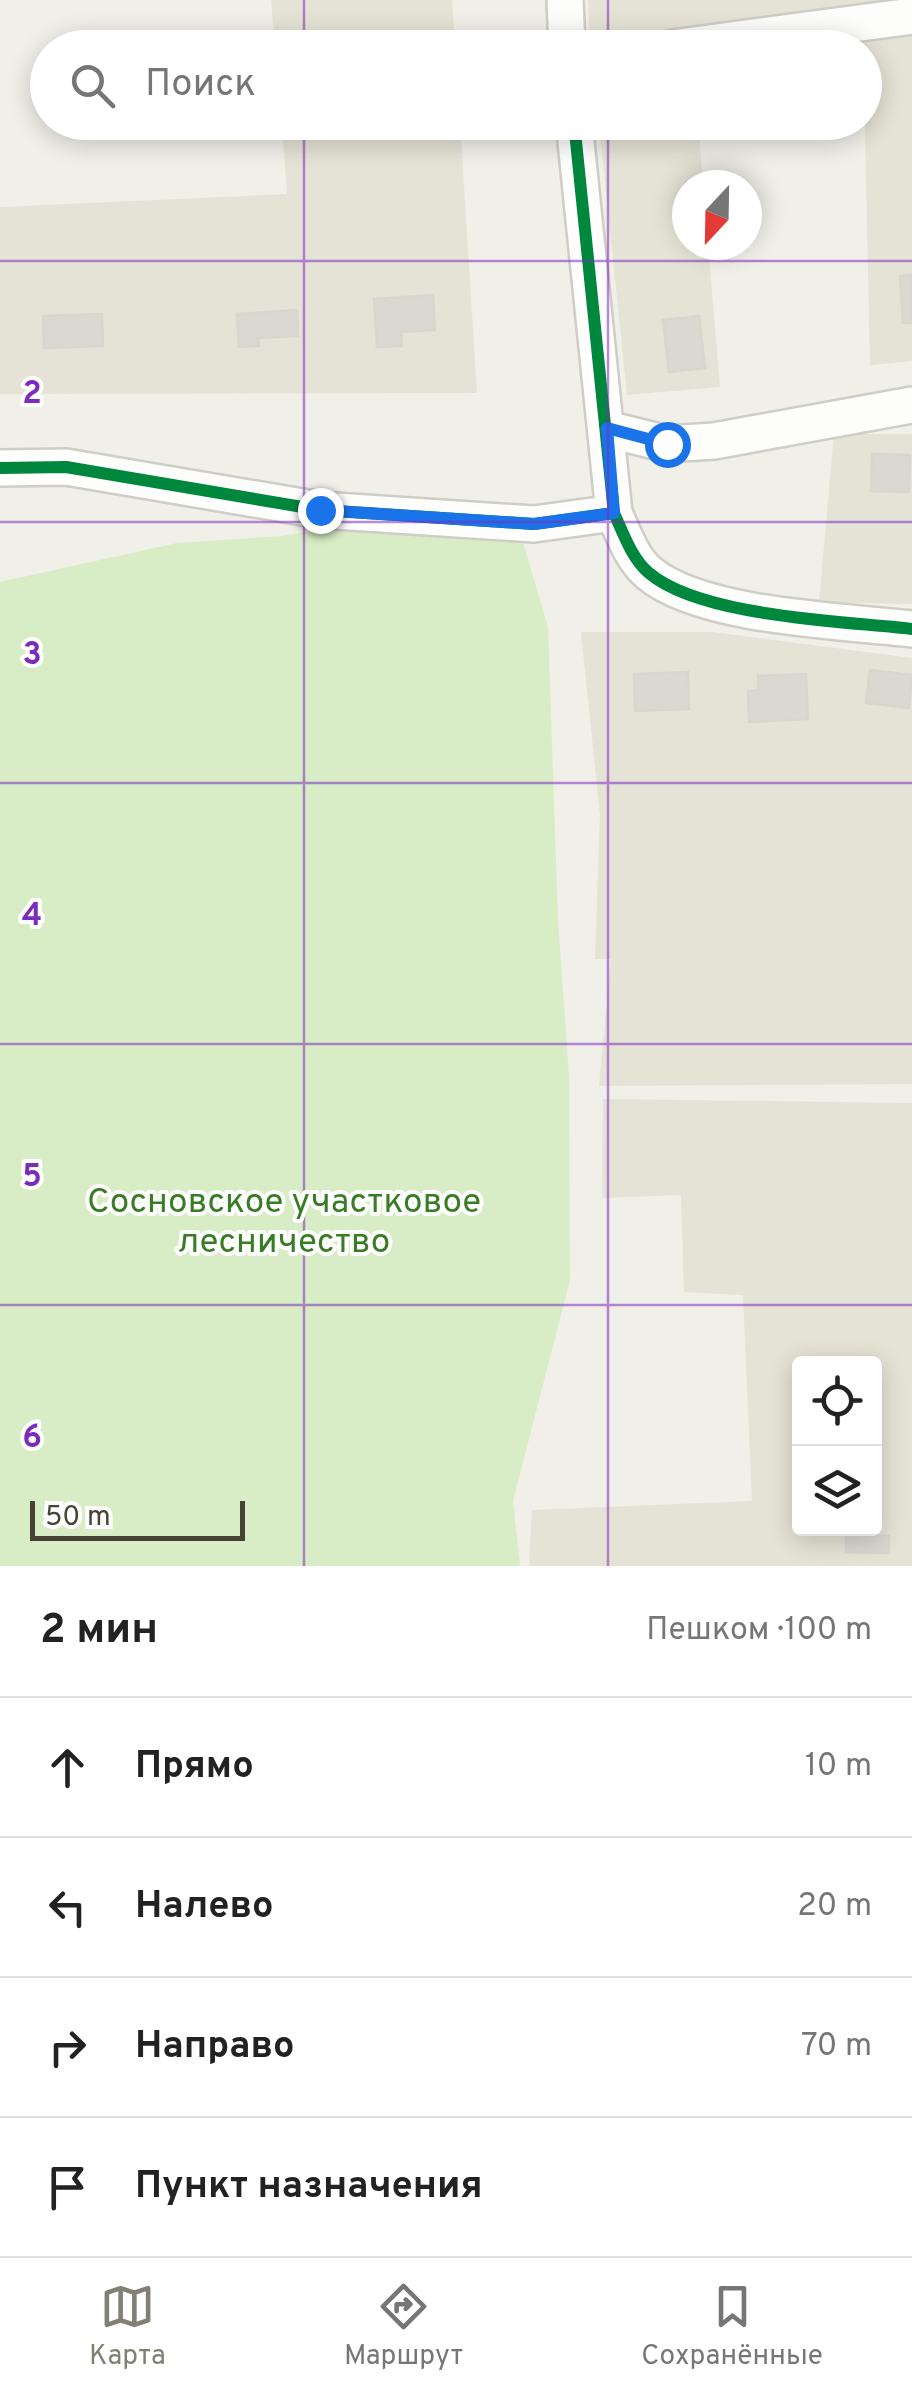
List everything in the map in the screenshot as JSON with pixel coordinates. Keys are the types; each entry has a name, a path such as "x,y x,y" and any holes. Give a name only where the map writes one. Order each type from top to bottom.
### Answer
{"street":[{"path":"565,0 566,30"},
{"path":"807,30 912,16"},
{"path":"576,140 614,513 646,572 680,594 764,612 912,630"},
{"path":"607,428 667,444 714,441 912,405"},
{"path":"0,468 66,466 320,510 534,524 614,513"}],"shaded area":[{"path":"271,0 452,0 454,30 274,30"},
{"path":"588,0 912,0 682,30 589,30"},
{"path":"912,30 912,361 870,365 865,140 882,140 882,34"},
{"path":"283,140 461,140 477,393 0,394 0,207 287,194"},
{"path":"601,140 699,140 702,170 672,170 672,260 709,260 720,387 627,395"},
{"path":"834,434 912,434 912,604 819,602"},
{"path":"581,632 713,632 912,658 912,1084 599,1086 611,959 595,959 600,815"},
{"path":"603,1099 912,1103 912,1566 529,1566 532,1510 752,1501 743,1295 684,1292 681,1195 602,1198"}],"green space":[{"name":"Сосновское участковое лесничество","path":"376,520 520,532 548,627 558,921 569,1076 570,1280 513,1501 520,1566 0,1566 0,582 177,543 282,536"}],"building":[{"path":"912,275 912,323 903,323 900,276"},
{"path":"433,295 435,330 401,332 402,346 377,347 374,299"},
{"path":"297,310 298,336 258,338 259,346 239,347 237,314"},
{"path":"102,314 103,346 44,348 43,316"},
{"path":"699,316 705,368 669,372 663,320"},
{"path":"872,454 910,455 909,492 871,491"},
{"path":"870,670 912,675 909,708 866,703"},
{"path":"688,672 689,709 635,711 634,674"},
{"path":"806,674 808,719 749,722 748,691 758,690 758,676"},
{"path":"846,1536 889,1536 889,1553 846,1552"}],"cycle path":[{"path":"576,140 614,513 638,561 672,588 737,608 912,629"},
{"path":"0,468 66,467 320,510 534,524 614,513"}],"route":[{"path":"320,510 534,524 614,513 607,428 667,444"}]}
